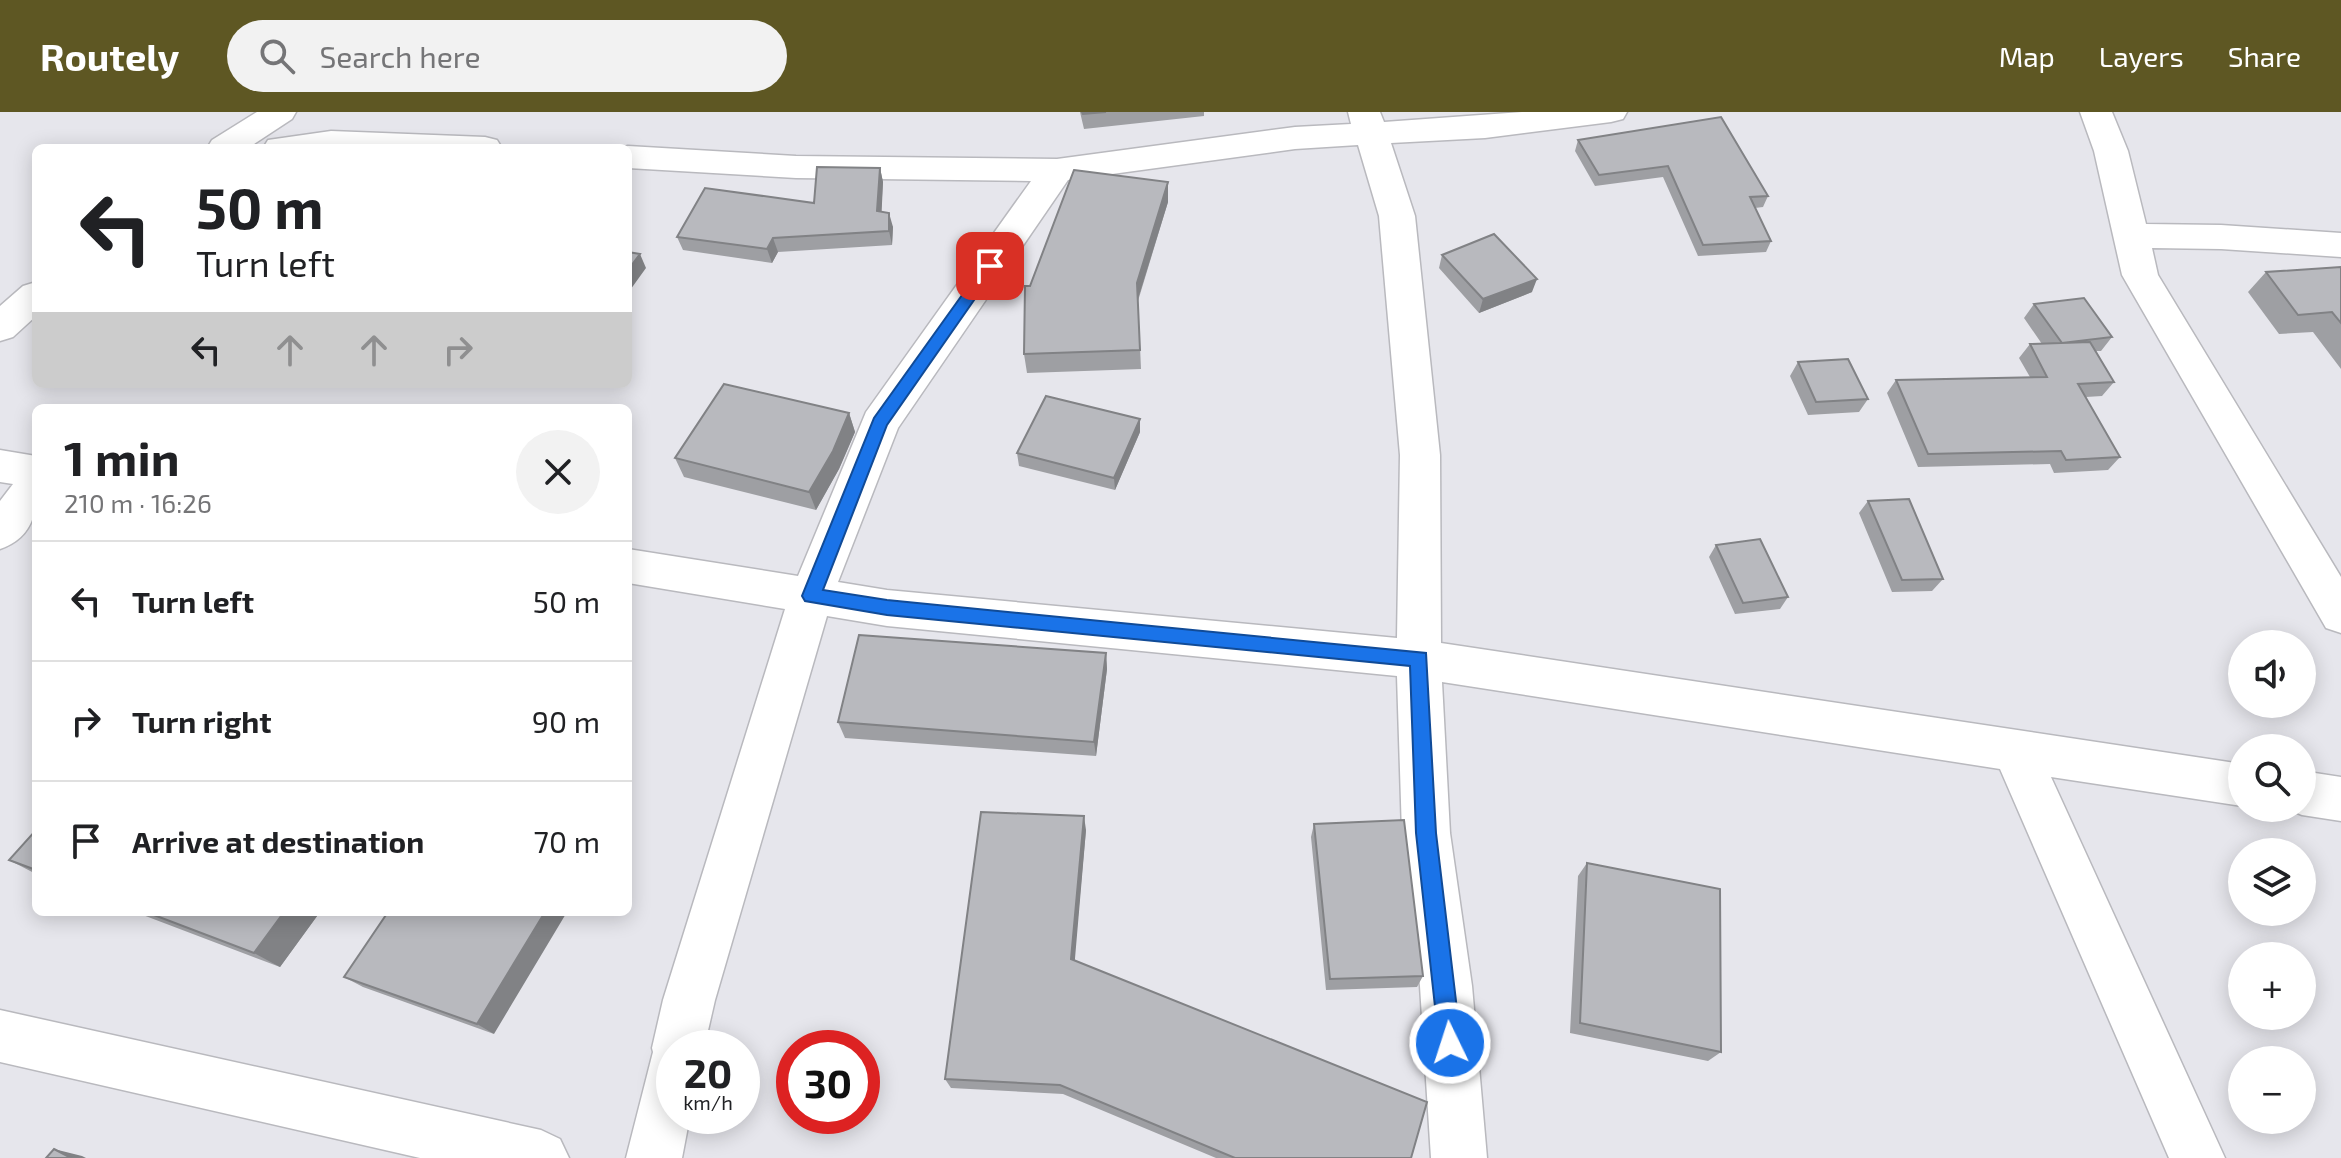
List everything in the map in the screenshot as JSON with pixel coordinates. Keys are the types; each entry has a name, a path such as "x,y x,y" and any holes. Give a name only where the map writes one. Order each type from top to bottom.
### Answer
{"street":[{"path":"230,144 280,112"},
{"path":"294,144 334,112"},
{"path":"632,157 796,167 1057,170 1295,138 1368,123 1485,127 1611,112"},
{"path":"2096,112 2111,151 2140,275 2341,615"},
{"path":"1368,123 1397,216 1420,455 1419,659 1426,833 1446,986 1459,1158"},
{"path":"320,144 363,141 415,144"},
{"path":"682,1030 811,596 880,423 1057,170"},
{"path":"2129,236 2221,237 2341,245"},
{"path":"0,327 32,299"},
{"path":"0,466 32,471"},
{"path":"0,532 32,490"},
{"path":"632,567 887,608 1419,659 2228,783"},
{"path":"2015,749 2197,1158"},
{"path":"2316,795 2341,799"},
{"path":"0,1036 541,1158"},
{"path":"654,1158 659,1134"}],"building":[{"path":"1721,117 1768,196 1750,197 1771,241 1703,245 1668,166 1599,175 1578,140"},
{"path":"817,167 880,168 877,211 889,213 889,231 773,238 767,249 677,237 705,188 814,203"},
{"path":"1074,170 1168,182 1137,283 1140,350 1024,354 1025,286 1030,286"},
{"path":"1494,234 1537,279 1483,299 1442,255"},
{"path":"632,253 640,254 632,265"},
{"path":"2341,267 2341,323 2332,312 2298,315 2266,272"},
{"path":"2084,298 2112,337 2062,343 2034,304"},
{"path":"2090,342 2114,382 2078,384 2120,457 2066,460 2061,451 1928,454 1896,380 2047,377 2030,344"},
{"path":"1848,359 1868,399 1816,402 1798,362"},
{"path":"724,384 849,413 833,451 809,492 675,458"},
{"path":"1046,396 1140,419 1114,478 1017,453"},
{"path":"1909,499 1943,579 1902,580 1868,501"},
{"path":"1760,539 1788,597 1743,603 1716,545"},
{"path":"859,635 1106,653 1094,742 838,722"},
{"path":"981,812 1084,816 1071,959 1427,1102 1411,1158 1235,1158 1060,1085 945,1079"},
{"path":"1404,820 1423,976 1330,979 1314,824"},
{"path":"32,834 32,869 9,860"},
{"path":"1587,863 1720,889 1721,1052 1580,1023"},
{"path":"157,916 281,916 254,953"},
{"path":"385,916 543,916 477,1024 344,977"},
{"path":"54,1149 71,1158 46,1158"}],"route":[{"path":"990,266 880,423 811,596 887,608 1419,659 1426,833 1446,986 1450,1043"}]}
